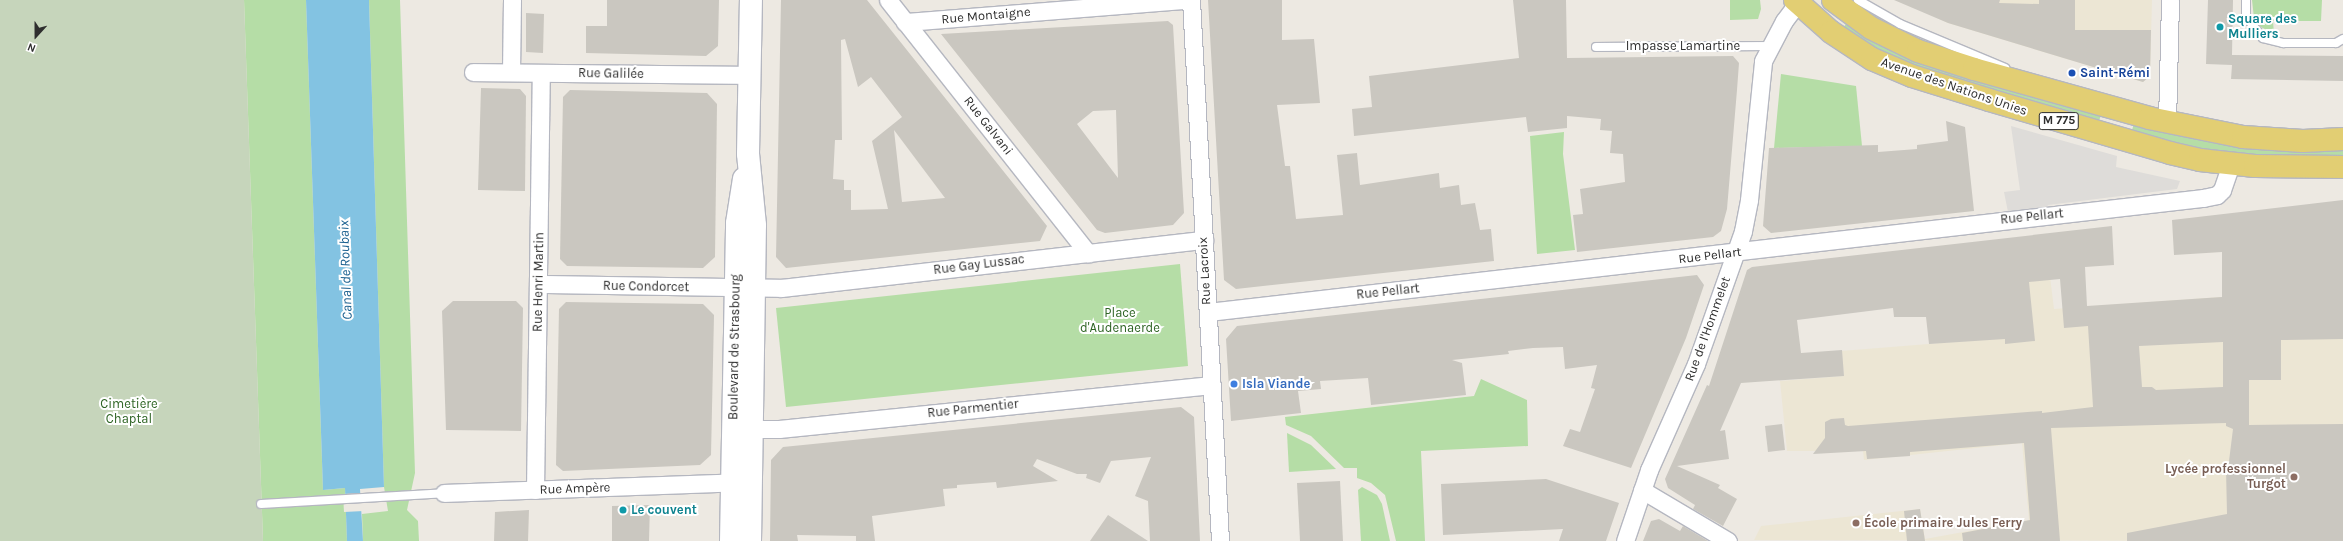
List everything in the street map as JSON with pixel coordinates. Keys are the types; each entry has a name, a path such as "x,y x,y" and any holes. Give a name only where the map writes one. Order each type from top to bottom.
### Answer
{"main road":[{"name":"Boulevard de Strasbourg","path":"750,541 742,482 742,430 745,289 755,216 748,154 751,0"},
{"name":"Avenue des Nations Unies","path":"1833,0 1872,28 1918,51 1974,69 2043,87 2167,123 2242,137 2303,141 2343,139"},
{"name":"Avenue des Nations Unies","path":"1798,1 1846,42 1872,59 1898,71 2162,151 2231,164 2279,168 2343,167"},
{"name":"Boulevard de Strasbourg","path":"731,541 742,482"}],"street":[{"path":"511,72 512,0"},
{"name":"Rue Galvani","path":"888,0 1088,253"},
{"name":"Rue Montaigne","path":"906,22 1187,0"},
{"name":"Rue Lacroix","path":"1191,0 1220,541"},
{"path":"2167,123 2170,0"},
{"name":"Rue de l'Hommelet","path":"1625,541 1642,490 1691,379 1736,253 1748,210 1760,76 1769,46 1798,1"},
{"name":"Rue Galilée","path":"473,72 749,75"},
{"name":"Rue Henri Martin","path":"535,490 541,73"},
{"name":"Rue Pellart","path":"1208,312 1736,253 2212,197 2227,184 2231,164"},
{"name":"Rue Gay Lussac","path":"745,289 781,288 1204,240"},
{"name":"Rue Condorcet","path":"539,284 745,289"},
{"name":"Rue Parmentier","path":"742,430 1212,384"},
{"name":"Rue Ampère","path":"444,493 742,482"},
{"path":"1642,490 1728,541"}],"lane":[{"path":"1858,0 1900,24 2017,73 2043,87"},
{"path":"2246,0 2246,17 2263,38 2283,43 2336,43 2343,39"},
{"name":"Impasse Lamartine","path":"1596,47 1769,46"},
{"name":"Rue Ampère","path":"261,504 387,498 400,495 444,493"}],"shaded area":[{"path":"1899,0 2152,0 2150,76 2143,82 1948,23"},
{"path":"2011,126 2117,156 2116,167 2180,181 2177,189 2048,205 2045,209 2008,212 2004,192 2020,190"},
{"path":"2045,236 2054,309 2220,297 2343,296 2343,541 1754,540 1761,526 1920,509 1925,539 2029,520 2022,443 1864,460 1863,451 1787,451 1780,381 1844,376 1841,351 2016,337 2005,239"}],"green space":[{"name":"Cimetière Chaptal","path":"0,0 244,0 263,541 0,541"},
{"path":"244,0 306,0 323,490 345,488 347,541 263,541"},
{"path":"369,0 400,0 415,473 407,510 418,521 419,541 363,541 362,514 388,511 384,487"},
{"path":"1730,0 1760,0 1761,9 1758,19 1730,20"},
{"path":"2252,0 2322,0 2321,21 2273,21 2274,34 2261,27 2254,18"},
{"path":"1846,24 1875,42 2102,113 2098,123 1889,57 1843,28"},
{"path":"1781,74 1856,86 1862,146 1774,148"},
{"path":"2134,123 2193,138 2248,146 2343,148 2343,155 2319,159 2236,155 2170,144 2131,134"},
{"path":"1564,132 1563,154 1575,250 1537,254 1530,136"},
{"name":"Place d'Audenaerde","path":"1180,264 1188,366 786,407 776,308"},
{"path":"1481,379 1527,400 1528,446 1421,451 1425,541 1396,541 1385,495 1371,483 1357,478 1357,468 1344,468 1311,436 1286,425 1285,417 1474,396"},
{"path":"1287,433 1311,445 1336,469 1289,472"},
{"path":"1362,487 1377,495 1382,504 1390,541 1361,541 1358,490"}],"water":[{"name":"Canal de Roubaix","path":"306,0 369,0 384,487 360,489 363,541 347,541 345,488 323,490"}],"pier":[{"path":"363,493 364,511 344,512 343,494"}],"building":[{"path":"607,0 719,0 718,46 706,56 586,53 586,26 607,26"},
{"path":"781,0 867,0 1047,226 1040,241 786,268 776,257","holes":["845,39 858,87 871,77 902,117 872,141 888,209 851,210 851,190 844,190 844,180 833,179 835,140 842,140 841,40","894,130 945,198 902,202"]},
{"path":"1208,0 1282,0 1282,40 1314,39 1320,103 1277,105 1285,166 1290,166 1296,219 1343,215 1337,155 1357,153 1360,185 1439,173 1440,188 1459,185 1461,205 1475,203 1480,230 1491,229 1494,261 1236,289 1224,280"},
{"path":"1513,0 1566,0 1567,58 1733,56 1739,63 1727,209 1721,231 1713,237 1577,252 1573,215 1583,214 1580,189 1625,182 1623,154 1610,153 1612,131 1600,130 1601,119 1567,116 1567,128 1528,132 1526,117 1354,136 1352,109 1372,107 1369,76 1519,58"},
{"path":"1894,0 2000,0 1999,3 2039,4 2039,0 2075,0 2075,30 2151,30 2150,76 2143,82 1948,23"},
{"path":"2208,0 2233,0 2232,55 2343,56 2343,81 2231,79 2232,65 2206,64"},
{"path":"526,13 544,14 543,53 526,52"},
{"path":"1168,21 1173,25 1184,213 1173,225 1105,233 1097,230 941,34","holes":["1116,110 1118,178 1077,124 1093,111"]},
{"path":"481,88 520,89 526,96 525,191 478,190"},
{"path":"570,90 707,93 717,104 715,257 703,268 567,266 560,259 563,97"},
{"path":"1946,121 1965,127 1974,211 1771,233 1763,226 1769,148 1878,145 1878,152 1917,149 1917,145 1948,141"},
{"path":"2343,200 2343,339 2281,340 2281,380 2249,380 2249,425 2343,424 2343,541 2127,541 2127,533 2227,514 2226,469 2228,469 2233,429 2226,426 2226,423 2051,428 2060,541 1963,541 1962,533 2030,520 2024,443 1910,452 1910,456 1867,459 1866,451 1813,454 1825,438 1825,422 1831,419 1844,418 1845,425 1848,426 2042,411 2042,413 2093,407 2088,326 2064,328 2060,279 2029,282 2035,341 2005,344 2005,339 1929,344 1926,317 1894,317 1893,308 1797,320 1801,353 1842,350 1844,376 1741,383 1720,431 1725,430 1729,459 1677,466 1720,485 1718,488 1737,499 1723,526 1693,509 1695,505 1668,488 1665,479 1707,385 1709,386 1747,270 1752,267 2112,226 2114,265 2085,267 2087,306 2222,297 2222,252 2174,255 2172,220","holes":["2223,342 2223,387 2156,390 2152,387 2142,387 2139,346"]},
{"path":"1697,275 1704,285 1686,338 1631,468 1563,446 1570,429 1580,432 1595,389 1591,388 1597,365 1565,369 1563,347 1533,348 1508,351 1509,354 1452,360 1462,363 1466,395 1371,405 1368,378 1320,381 1321,389 1298,391 1301,413 1231,421 1226,339 1237,326"},
{"path":"453,301 516,301 523,308 521,431 446,430 442,311"},
{"path":"566,302 703,304 714,315 711,455 700,465 563,471 556,465 559,309"},
{"path":"1181,407 1194,417 1200,541 1150,541 1148,501 1135,496 1151,457 1111,461 1100,483 1086,478 1087,474 1077,474 1037,459 1033,466 1058,481 997,488 996,482 957,485 957,488 943,489 945,506 872,516 875,541 856,541 856,536 797,535 798,541 770,541 771,460 783,447"},
{"path":"1782,424 1785,450 1768,452 1765,426"},
{"path":"1546,479 1619,503 1606,541 1559,541 1563,529 1443,535 1441,484"},
{"path":"1340,481 1343,541 1300,541 1297,483"},
{"name":"Le couvent","path":"650,505 649,541 612,541 612,506"},
{"path":"1920,509 1925,541 1907,541 1904,511"},
{"path":"529,510 528,541 494,541 495,512"},
{"path":"1108,515 1148,541 1090,541"},
{"path":"1659,519 1680,531 1683,526 1708,541 1643,541 1651,521"}],"place":[{"name":"Square des Mulliers","path":"2220,27"},
{"name":"Saint-Rémi","path":"2072,73"},
{"name":"Isla Viande","path":"1234,384"},
{"name":"Lycée professionnel Turgot","path":"2294,477"},
{"name":"Le couvent","path":"623,510"},
{"name":"École primaire Jules Ferry","path":"1856,523"}]}
